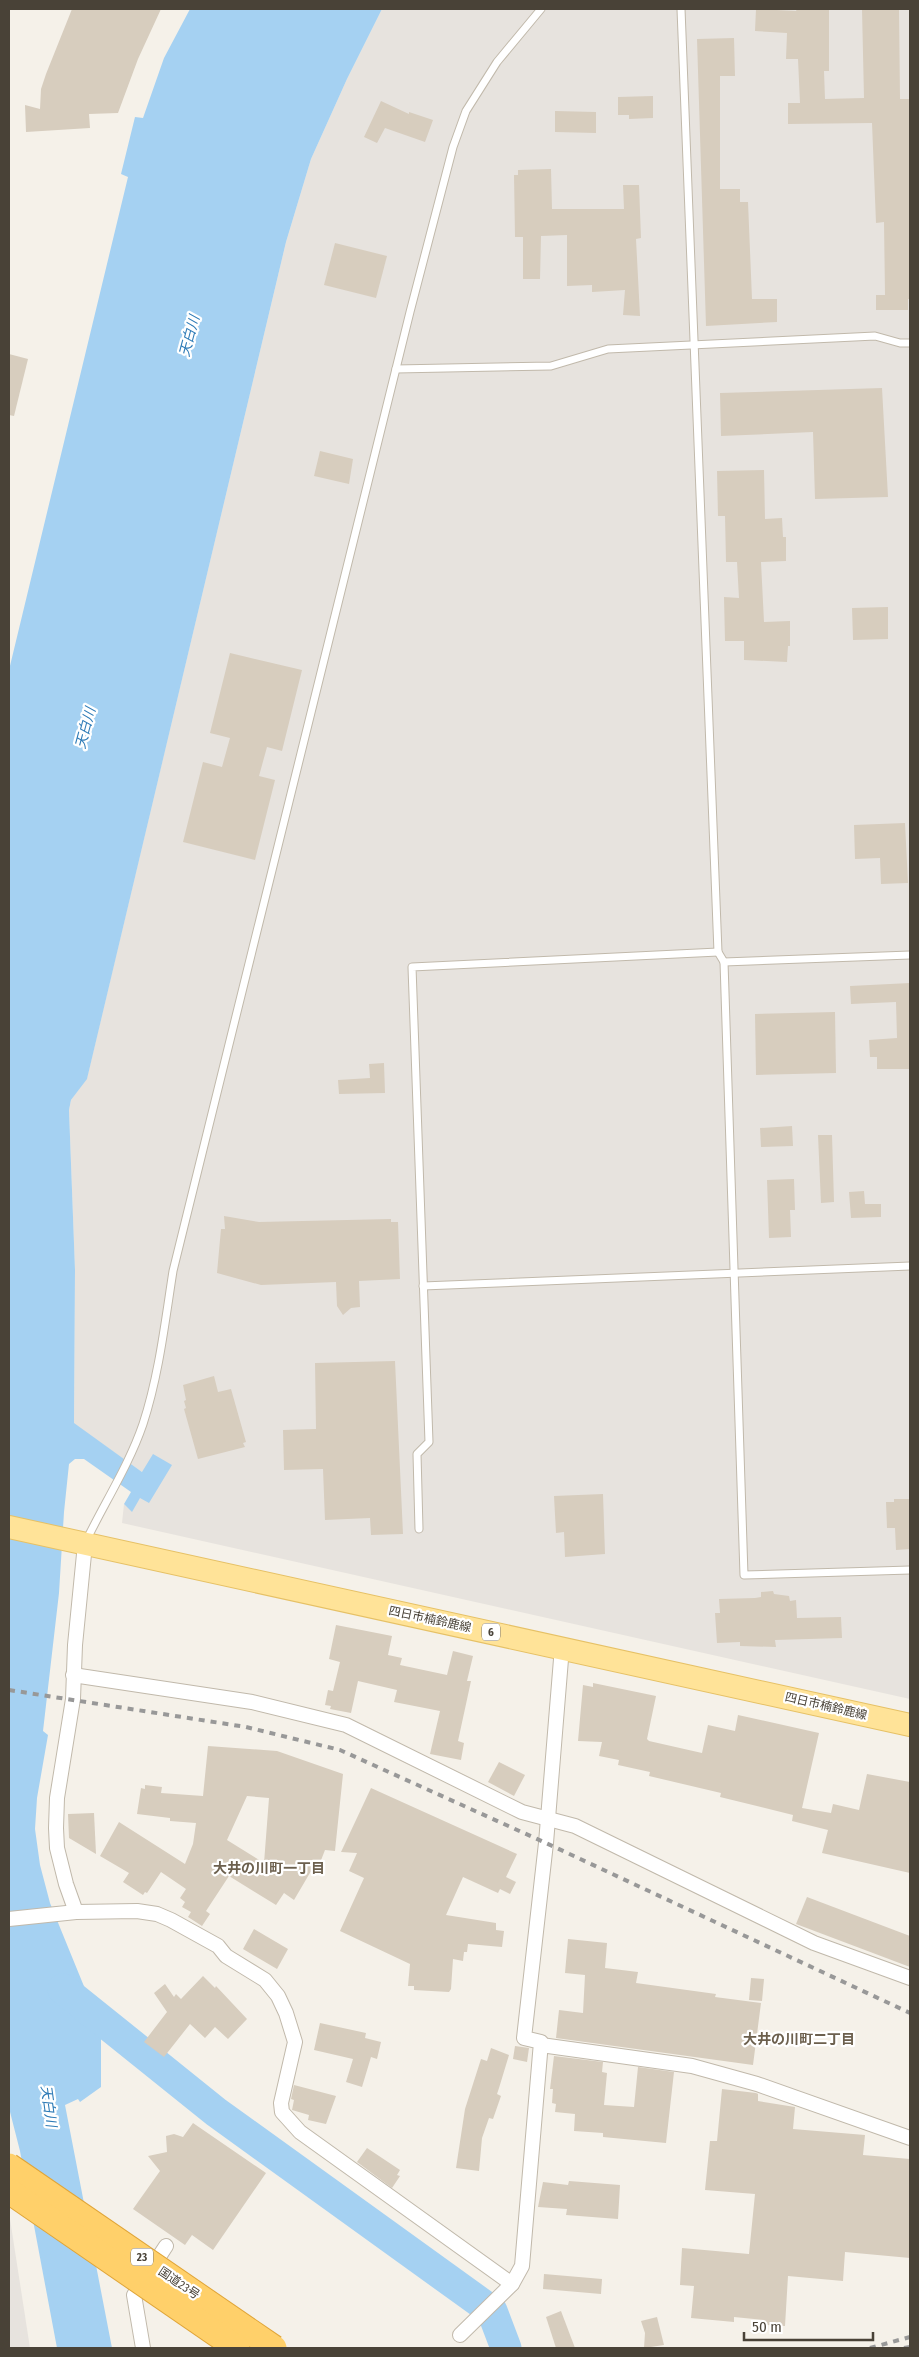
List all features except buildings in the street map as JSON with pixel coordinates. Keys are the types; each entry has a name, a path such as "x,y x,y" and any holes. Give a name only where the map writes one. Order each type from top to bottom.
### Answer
{"highway":[{"name":"国道23号","path":"9,2166 274,2348"},
{"name":"国道23号","path":"9,2191 238,2348"}],"main road":[{"name":"四日市楠鈴鹿線","path":"9,1527 910,1725"}],"street":[{"path":"76,1912 66,1884 57,1848 56,1828 57,1798 73,1699 78,1542"},
{"path":"460,2335 500,2293 512,2284 522,2266 541,2045 541,2042 524,2038 548,1819 562,1647"},
{"path":"73,1675 252,1702 346,1725 522,1812 575,1826 814,1943 910,1978"},
{"path":"9,1919 76,1912 137,1911 164,1917 218,1946 226,1956 265,1980 278,1996 286,2013 295,2042 281,2103 282,2112 290,2123 341,2163 512,2284"},
{"path":"541,2045 692,2066 757,2084 910,2138"},
{"path":"143,2348 134,2295 166,2246"}],"lane":[{"path":"78,1542 132,1454 143,1423 161,1350 173,1271 396,369 453,147 466,111 496,62 540,9"},
{"path":"681,9 718,952 724,962 744,1575 910,1570"},
{"path":"396,369 551,366 608,349 874,336 900,343 910,343"},
{"path":"419,1529 417,1454 429,1442 412,967 718,952"},
{"path":"724,962 910,955"},
{"path":"423,1286 910,1266"}],"shaded area":[{"path":"382,9 910,9 910,1699 122,1523 124,1504 132,1511 142,1472 74,1424 75,1270 69,1110 71,1100 87,1078 286,242 311,159 347,79"},
{"path":"10,2219 30,2348 9,2348"}],"water":[{"name":"天白川","path":"190,9 382,9 347,79 311,159 286,242 87,1079 71,1100 69,1110 75,1270 74,1423 142,1472 153,1454 172,1465 149,1503 140,1498 132,1512 124,1504 131,1492 84,1459 75,1459 69,1464 59,1593 43,1731 48,1735 37,1798 35,1829 40,1865 50,1903 101,2028 101,2087 80,2102 78,2099 65,2105 112,2348 57,2348 20,2151 9,2108 9,670 128,177 121,174 135,117 143,118 164,58"}],"waterway":[{"path":"63,1989 216,2112 492,2311 506,2348"}],"railway":[{"path":"9,1690 246,1727 340,1750 546,1843 910,2013"},
{"path":"870,2348 910,2337"},
{"path":"904,2348 910,2347"}],"district":[{"name":"大井の川町一丁目","path":"269,1868"},
{"name":"大井の川町二丁目","path":"799,2039"}]}
